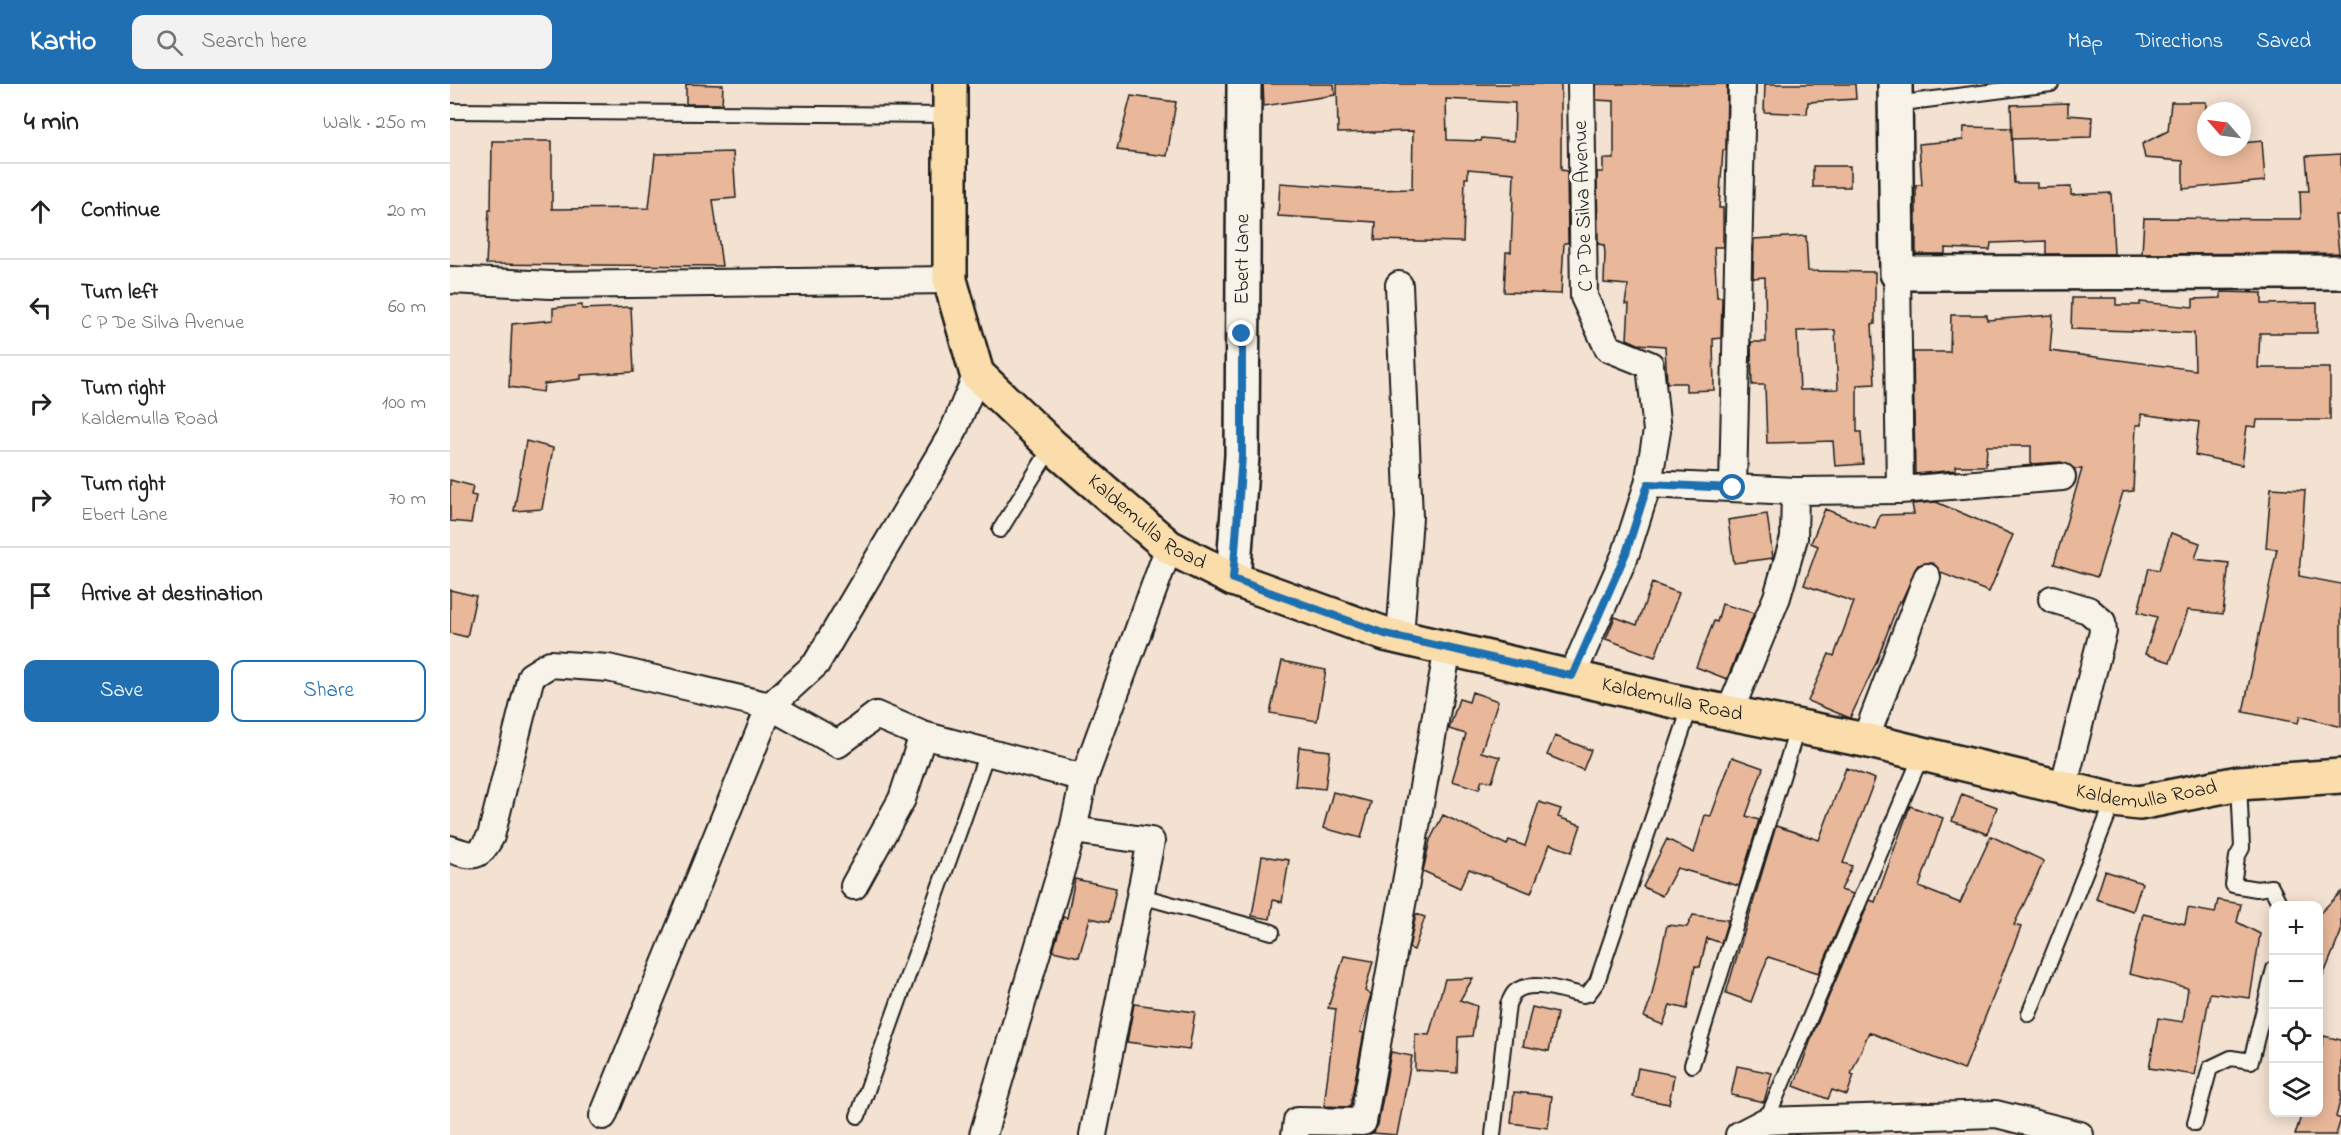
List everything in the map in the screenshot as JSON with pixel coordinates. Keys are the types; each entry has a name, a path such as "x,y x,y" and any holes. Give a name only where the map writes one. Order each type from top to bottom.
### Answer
{"main road":[{"path":"950,100 950,280 977,374"},
{"name":"Kaldemulla Road","path":"977,374 1052,446 1169,547 1233,579 1400,637 1691,705 1730,711 1865,740 2114,800 2139,803 2238,783 2341,776"}],"street":[{"name":"Ebert Lane","path":"1233,579 1242,456 1244,84"},
{"name":"C P De Silva Avenue","path":"1572,676 1626,553 1648,484 1657,431 1650,365 1608,348 1584,297 1581,84"},
{"path":"1733,488 1742,84"},
{"path":"1894,94 1900,490"},
{"path":"1897,273 2341,272"},
{"path":"450,280 551,285 950,280"},
{"path":"1399,285 1409,517 1400,637"},
{"path":"603,1116 770,706 816,664 952,434 977,374"},
{"path":"1648,484 1796,491 1900,490 2062,477"},
{"path":"1730,711 1777,597 1794,538 1796,491"},
{"path":"983,1135 1073,830 1084,778 1169,547"},
{"path":"1865,740 1927,577"},
{"path":"2052,599 2088,610 2102,622 2103,632 2063,788"},
{"path":"1295,1135 1297,1120 1363,1122 1448,648"},
{"path":"450,849 471,856 482,852 491,836 531,676 550,664 608,668 770,706 838,744 876,715 924,735 988,750 1084,778"},
{"path":"854,886 902,799 924,735"},
{"path":"1073,830 1151,841 1094,1135"},
{"path":"1739,1135 1766,1121 1996,1114 2080,1135"}],"lane":[{"path":"1894,94 2050,84"},
{"path":"450,111 950,100"},
{"path":"1000,530 1052,446"},
{"path":"1493,1135 1508,1004 1515,992 1525,987 1535,986 1588,994 1597,982 1691,705"},
{"path":"1692,1065 1798,726"},
{"path":"858,1116 988,750"},
{"path":"1766,1121 1922,754"},
{"path":"2238,783 2242,848 2237,857 2233,885 2257,889 2271,887 2278,901"},
{"path":"2030,1014 2114,800"},
{"path":"1141,896 1272,932"},
{"path":"2195,1123 2210,1068 2231,1058 2251,1060 2269,989"}],"building":[{"path":"686,84 723,85 722,104 686,104"},
{"path":"1263,84 1334,84 1335,95 1264,106"},
{"path":"1337,84 1561,84 1561,170 1567,171 1568,243 1564,243 1561,294 1504,292 1506,252 1511,252 1514,173 1468,169 1468,178 1465,178 1463,242 1375,240 1376,222 1278,216 1280,183 1377,190 1412,189 1413,131 1338,133","holes":["1446,99 1515,103 1514,141 1482,138 1481,141 1447,140"]},
{"path":"1596,84 1727,84 1726,150 1723,150 1719,208 1723,208 1723,247 1714,247 1717,297 1722,297 1721,338 1713,339 1714,390 1686,391 1686,383 1667,383 1665,346 1638,344 1627,339 1629,304 1625,304 1628,285 1604,283 1604,245 1598,244 1597,172 1603,172 1603,159 1614,159 1614,101 1596,100"},
{"path":"1765,84 1855,84 1856,99 1808,102 1807,114 1764,112"},
{"path":"1131,96 1176,102 1167,156 1117,150"},
{"path":"2171,102 2197,102 2197,156 2251,156 2251,142 2262,141 2265,181 2183,189 2183,161 2145,158 2142,144 2168,131"},
{"path":"2068,103 2068,115 2092,117 2091,137 2012,139 2011,105"},
{"path":"1964,127 2011,128 2014,183 2037,183 2037,188 2071,187 2071,195 2111,193 2114,254 2046,254 2046,241 1991,243 1990,250 1945,248 1945,254 1916,254 1916,185 1922,185 1919,144 1963,140"},
{"path":"492,141 552,141 552,209 649,208 655,154 733,152 736,198 713,200 722,266 486,264 489,210 491,210"},
{"path":"2341,154 2341,215 2335,215 2339,253 2142,254 2144,218 2301,219 2300,191 2309,191 2306,156"},
{"path":"1813,166 1850,166 1850,187 1813,187"},
{"path":"1806,236 1808,271 1875,272 1875,324 1872,324 1875,384 1857,385 1857,432 1861,432 1863,464 1835,466 1833,441 1767,443 1765,385 1752,385 1751,342 1766,342 1765,277 1753,278 1754,239","holes":["1835,330 1838,389 1800,390 1797,331"]},
{"path":"2221,292 2262,293 2262,304 2317,303 2317,333 2260,333 2258,368 2330,368 2330,420 2257,420 2256,427 2247,426 2242,465 2195,455 2199,422 2141,414 2141,425 2136,425 2133,491 2123,492 2097,577 2054,564 2082,469 2075,469 2061,462 2031,464 2031,446 1987,446 1986,466 1956,466 1956,470 1915,474 1913,352 1950,352 1951,315 1987,315 1987,320 2053,315 2050,351 2195,370 2194,333 2071,329 2072,298 2116,298 2116,305 2140,305 2140,302 2193,307 2193,299 2221,298"},
{"path":"582,305 582,309 631,307 634,372 581,375 581,379 544,384 543,392 509,387 512,324 553,320 553,308"},
{"path":"526,441 553,448 542,509 514,511"},
{"path":"450,480 473,486 471,495 476,496 471,523 450,521"},
{"path":"2271,488 2305,490 2299,576 2341,584 2341,727 2300,716 2298,723 2243,712 2277,549 2266,548"},
{"path":"1936,502 2013,535 1989,592 1941,573 1933,563 1918,565 1901,602 1899,601 1876,663 1850,718 1808,701 1829,654 1834,656 1854,602 1804,585 1818,546 1811,543 1825,509 1875,529 1880,515 1914,514 1912,504"},
{"path":"1767,514 1773,558 1734,563 1728,520"},
{"path":"2171,533 2200,543 2195,559 2229,563 2223,614 2188,610 2170,662 2145,654 2157,617 2138,612 2149,568 2159,570"},
{"path":"1652,583 1679,593 1655,657 1606,639 1615,617 1637,625"},
{"path":"450,590 476,596 467,637 450,633"},
{"path":"1722,604 1754,613 1727,679 1696,667 1714,621 1717,622"},
{"path":"1282,661 1326,670 1317,721 1270,713"},
{"path":"1472,692 1498,701 1481,752 1500,757 1492,782 1482,780 1479,789 1452,781 1466,734 1449,729 1459,699 1469,702"},
{"path":"1555,736 1591,750 1583,770 1547,755"},
{"path":"1299,747 1330,751 1325,789 1295,786"},
{"path":"1732,757 1763,768 1746,816 1759,820 1739,886 1677,868 1662,896 1643,887 1667,839 1694,853 1705,815 1711,816"},
{"path":"1846,768 1875,779 1843,863 1852,866 1841,890 1853,894 1819,973 1768,957 1751,1002 1726,993 1776,826 1819,840"},
{"path":"1333,792 1371,802 1361,838 1323,828"},
{"path":"1962,794 1997,807 1987,834 1952,821"},
{"path":"1539,802 1561,809 1558,817 1581,825 1572,852 1550,844 1531,893 1469,869 1460,888 1423,871 1430,840 1443,815 1507,845 1509,840 1525,846"},
{"path":"1910,806 1943,818 1919,887 1960,903 1991,836 2044,861 2014,925 2021,927 1964,1070 1869,1032 1851,1074 1854,1075 1847,1095 1832,1090 1828,1099 1794,1086 1814,1031 1870,900 1875,902"},
{"path":"1262,856 1289,860 1282,902 1273,900 1270,919 1252,916"},
{"path":"2105,871 2142,883 2133,911 2096,899"},
{"path":"1075,879 1116,888 1109,922 1090,918 1079,957 1053,951 1063,917 1067,918"},
{"path":"2341,892 2341,932 2323,976 2323,955 2323,910"},
{"path":"2218,900 2241,904 2237,922 2260,934 2250,998 2210,993 2195,1075 2149,1068 2158,1018 2183,1022 2188,988 2129,974 2143,914 2185,924 2188,908 2215,913"},
{"path":"1416,914 1425,917 1414,950 1409,948"},
{"path":"1693,915 1728,920 1721,943 1707,938 1700,967 1695,966 1687,1009 1670,1005 1663,1025 1644,1017 1651,999 1667,925 1687,927"},
{"path":"1344,956 1373,961 1365,991 1371,995 1360,1032 1364,1033 1350,1107 1324,1106 1336,1009 1328,1008"},
{"path":"1473,978 1460,1000 1477,1006 1472,1036 1458,1037 1457,1073 1415,1070 1415,1034 1429,1035 1445,979"},
{"path":"1134,1004 1195,1012 1189,1050 1127,1042"},
{"path":"1532,1007 1557,1013 1549,1051 1523,1046"},
{"path":"2324,1036 2341,1040 2341,1097 2336,1117 2341,1119 2336,1135 2295,1135 2301,1117 2323,1117"},
{"path":"1391,1052 1412,1056 1397,1135 1373,1133 1378,1125"},
{"path":"1737,1066 1772,1073 1764,1102 1731,1095"},
{"path":"1638,1068 1674,1075 1669,1104 1633,1097"},
{"path":"1514,1092 1552,1096 1548,1128 1511,1123"}],"route":[{"path":"1242,334 1242,456 1233,579 1385,634 1572,676 1626,553 1648,484 1733,488"}]}
